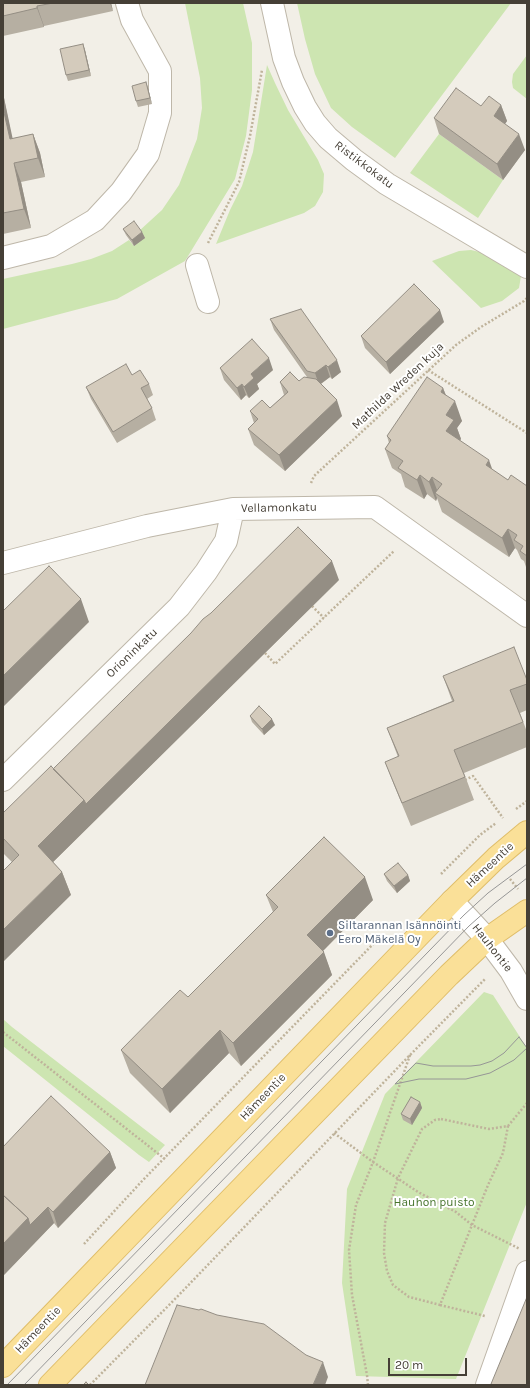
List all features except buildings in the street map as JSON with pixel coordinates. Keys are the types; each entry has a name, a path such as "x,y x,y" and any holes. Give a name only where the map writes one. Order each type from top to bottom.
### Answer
{"main road":[{"name":"Hämeentie","path":"3,1366 452,901 496,858 527,832"},
{"path":"50,1385 449,975 487,939 527,911"}],"street":[{"path":"3,258 51,246 95,220 121,192 148,154 160,113 160,71 132,20 127,3"},
{"name":"Ristikkokatu","path":"272,3 284,58 293,82 305,107 315,123 328,138 354,160 387,184 527,267"},
{"path":"197,265 208,302"},
{"name":"Vellamonkatu","path":"3,563 147,526 233,509 375,507 527,616"},
{"name":"Orioninkatu","path":"3,780 179,607 206,572 226,541 233,509"},
{"name":"Hauhontie","path":"452,901 487,939 511,971 527,998"},
{"path":"487,1385 527,1272"}],"path":[{"path":"197,265 239,182 250,136 263,64"},
{"name":"Mathilda Wreden kuja","path":"301,507 314,476 428,370 462,340 527,298"},
{"path":"428,370 527,433"},
{"path":"265,653 275,664 392,553 410,533"},
{"path":"312,606 324,618"},
{"path":"465,780 473,776 502,818"},
{"path":"90,1385 411,1054 503,962"},
{"path":"3,1032 165,1159"},
{"path":"368,1385 368,1375 352,1295 349,1250 356,1205 373,1162 411,1054"},
{"path":"440,1305 488,1185 503,1153 508,1126 527,1103"},
{"path":"492,1318 409,1297 393,1285 387,1271 384,1254 385,1223 398,1178 422,1129 434,1120 441,1119 489,1129 508,1126"},
{"path":"334,1133 373,1162 418,1192 456,1212 472,1225 521,1250"}],"green space":[{"path":"185,3 243,3 252,43 252,90 246,136 235,179 185,261 117,299 3,329 3,279 91,259 112,251 129,240 134,246 139,231 162,210 179,185 197,139 202,108 200,78"},
{"path":"297,3 511,3 395,158 352,127 331,108 315,74"},
{"path":"527,55 527,99 513,88 512,82 513,74"},
{"path":"267,65 288,110 318,160 324,174 323,192 315,206 304,213 216,244 242,186 253,152"},
{"path":"439,134 503,180 478,218 410,173"},
{"path":"471,250 484,253 521,276 519,288 502,301 481,308 432,261 459,251"},
{"name":"Hauhon puisto","path":"484,992 493,995 527,1048 527,1202 456,1379 356,1376 342,1283 347,1189 385,1094"},
{"path":"3,1019 165,1145 149,1162 139,1155 3,1046"}],"tram line":[{"path":"7,1385 464,915 488,893 527,864"},
{"path":"24,1385 469,926 527,878"},
{"path":"519,1037 527,1048 514,1060 490,1073 466,1079 419,1079 395,1084 416,1063 433,1066 471,1066 492,1061 504,1053 519,1037"}],"place":[{"name":"Siltarannan Isännöinti Eero Mäkelä Oy","path":"330,933"}]}
